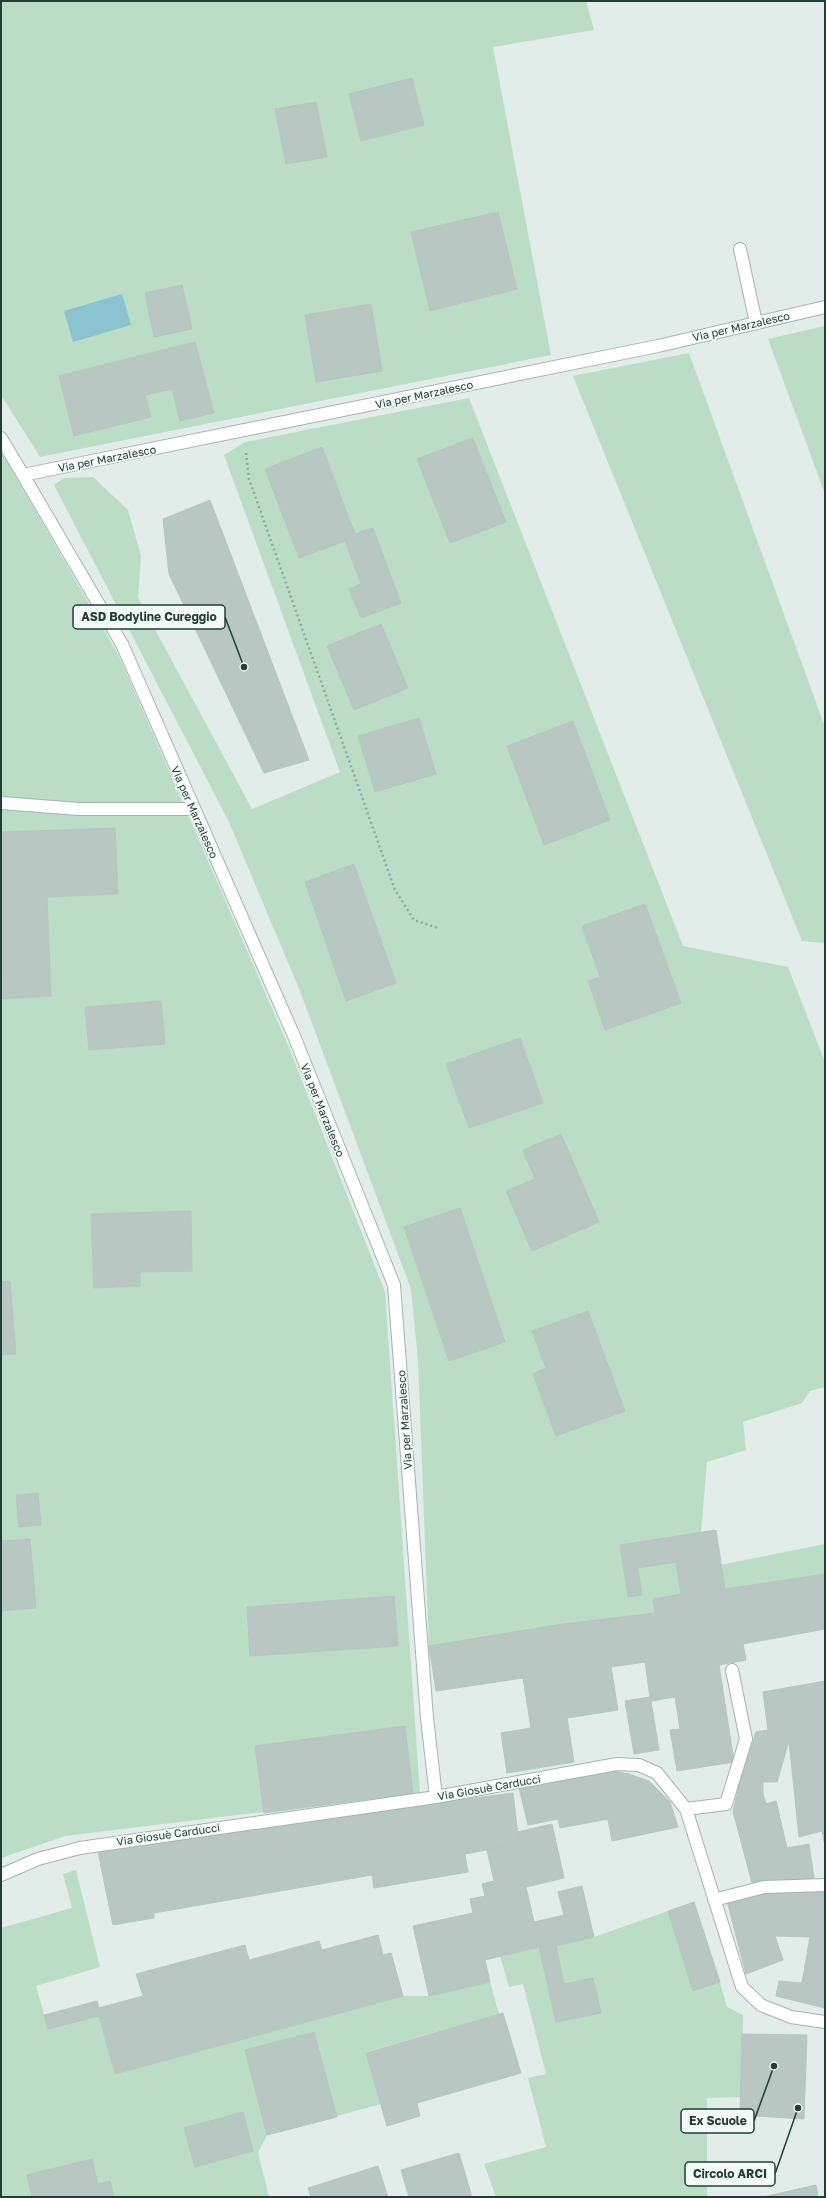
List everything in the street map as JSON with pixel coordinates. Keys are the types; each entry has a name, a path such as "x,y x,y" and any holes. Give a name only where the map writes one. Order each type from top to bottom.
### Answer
{"street":[{"path":"740,249 756,323"},
{"name":"Via per Marzalesco","path":"23,475 658,346 825,307"},
{"name":"Via per Marzalesco","path":"1,438 122,644 294,1036 394,1285 427,1718 436,1797"},
{"path":"1,803 79,809 194,809"},
{"path":"686,1809 726,1804 746,1739 732,1670"},
{"name":"Via Giosuè Carducci","path":"1,1875 38,1859 80,1848 436,1797 617,1764 639,1765 656,1773 686,1809 742,1987 761,2005 791,2017 825,2022"},
{"path":"714,1900 764,1887 825,1885"}],"path":[{"path":"253,429 246,455 249,479 395,890 414,920 438,928"}],"green space":[{"path":"1,1 586,1 594,30 493,47 551,355 40,457 1,395"},
{"path":"825,326 825,494 768,339"},
{"path":"689,353 825,727 825,943 802,941 573,376"},
{"path":"469,398 683,946 788,967 825,1062 825,1387 810,1391 802,1403 743,1422 746,1450 707,1462 701,1533 620,1545 628,1597 642,1595 638,1568 676,1562 681,1594 653,1599 655,1613 429,1646 418,1360 411,1289 300,991 229,822 54,485 64,478 93,477 128,510 141,556 138,598 252,809 340,772 224,455 245,442"},
{"path":"1,451 119,656 288,1045 385,1292 420,1793 65,1836 1,1858"},
{"path":"825,1544 825,1574 725,1589 721,1565"},
{"path":"76,1870 100,1967 36,1986 48,2029 99,2016 115,2074 403,1996 429,1996 490,1982 499,2014 366,2052 381,2104 267,2135 258,2153 269,2197 1,2197 1,1928 72,1908 63,1874"},
{"path":"668,1911 693,1990 720,1982 727,2007 743,2015 742,2097 707,2098 707,2197 496,2197 484,2164 546,2147 528,2078 546,2074 523,1984 509,1987 500,1956 539,1947 557,2022 600,2013 593,1978 564,1984 556,1946 594,1937"}],"water":[{"path":"122,294 131,325 73,342 64,311"}],"building":[{"path":"412,78 424,125 361,141 349,94"},
{"path":"316,102 327,157 286,164 275,109"},
{"path":"498,212 517,289 430,311 411,232"},
{"path":"182,285 192,329 154,337 145,293"},
{"path":"371,304 382,371 316,382 305,315"},
{"path":"195,342 214,413 180,421 172,389 145,395 151,417 74,436 59,376"},
{"path":"473,438 506,522 450,543 417,459"},
{"path":"322,447 355,534 373,528 401,603 361,618 349,589 361,584 345,541 299,558 265,469"},
{"path":"210,500 309,760 264,773 169,574 163,519"},
{"path":"381,624 408,688 354,710 327,646"},
{"path":"419,718 436,774 375,792 358,736"},
{"path":"573,721 610,820 544,845 507,746"},
{"path":"115,828 118,894 47,897 51,996 3,999 1,940 1,832"},
{"path":"354,864 396,983 346,1001 305,882"},
{"path":"645,904 681,1003 605,1030 588,981 600,977 582,926"},
{"path":"161,1001 165,1044 89,1050 85,1007"},
{"path":"520,1038 543,1103 469,1128 446,1064"},
{"path":"561,1134 599,1222 532,1251 506,1191 535,1179 523,1150"},
{"path":"460,1208 505,1342 449,1361 404,1227"},
{"path":"191,1211 192,1271 140,1272 140,1286 94,1288 91,1214"},
{"path":"10,1281 16,1354 1,1355 1,1282"},
{"path":"588,1311 625,1411 556,1436 533,1374 546,1368 532,1331"},
{"path":"38,1493 41,1525 19,1527 16,1495"},
{"path":"716,1530 725,1589 825,1574 825,1629 743,1644 746,1660 719,1665 734,1762 677,1771 670,1730 680,1729 675,1697 651,1701 659,1750 634,1754 625,1701 650,1697 645,1662 611,1667 618,1710 567,1718 574,1762 507,1773 501,1733 531,1728 523,1678 436,1691 429,1646 556,1625 655,1613 653,1599 681,1594 676,1562 638,1568 642,1595 628,1597 620,1545"},
{"path":"30,1539 36,1608 1,1611 1,1541"},
{"path":"394,1596 398,1646 250,1656 247,1607"},
{"path":"825,1681 825,1846 822,1831 799,1837 789,1741 777,1782 763,1782 763,1794 766,1804 776,1801 787,1848 809,1844 814,1878 752,1883 733,1811 740,1782 756,1732 768,1730 763,1692"},
{"path":"405,1726 413,1793 264,1813 255,1746"},
{"path":"613,1771 629,1774 649,1781 670,1802 678,1827 612,1841 608,1819 560,1828 558,1819 528,1825 519,1788"},
{"path":"513,1793 519,1844 465,1854 468,1872 374,1888 372,1875 154,1913 154,1918 113,1925 97,1847"},
{"path":"552,1824 564,1878 526,1887 534,1922 564,1915 558,1892 582,1886 594,1937 556,1946 564,1984 593,1978 601,2013 556,2022 539,1947 485,1960 490,1982 429,1996 413,1926 473,1913 470,1899 485,1896 482,1884 494,1881 487,1850 519,1844 517,1832"},
{"path":"825,1891 825,2008 776,1996 779,1981 802,1983 810,1937 775,1936 783,1960 746,1974 727,1901 758,1892"},
{"path":"694,1902 720,1982 693,1991 668,1911"},
{"path":"378,1935 383,1955 391,1953 403,1996 115,2074 99,2016 48,2029 44,2015 97,2001 99,2008 143,1996 136,1974 245,1945 249,1960 319,1941 322,1950"},
{"path":"503,2013 521,2073 417,2103 420,2116 387,2126 366,2053"},
{"path":"314,2032 337,2117 267,2135 245,2050"},
{"path":"742,2034 807,2035 804,2119 740,2115"},
{"path":"243,2112 253,2151 195,2167 184,2128"},
{"path":"459,2153 472,2197 409,2197 401,2170"},
{"path":"92,2159 98,2184 110,2181 114,2197 32,2197 27,2175"},
{"path":"378,2166 388,2197 311,2197 308,2188"},
{"path":"816,2185 818,2197 763,2197"}],"place":[{"name":"ASD Bodyline Cureggio","path":"244,667"},
{"name":"Ex Scuole","path":"774,2066"},
{"name":"Circolo ARCI","path":"798,2108"}]}
